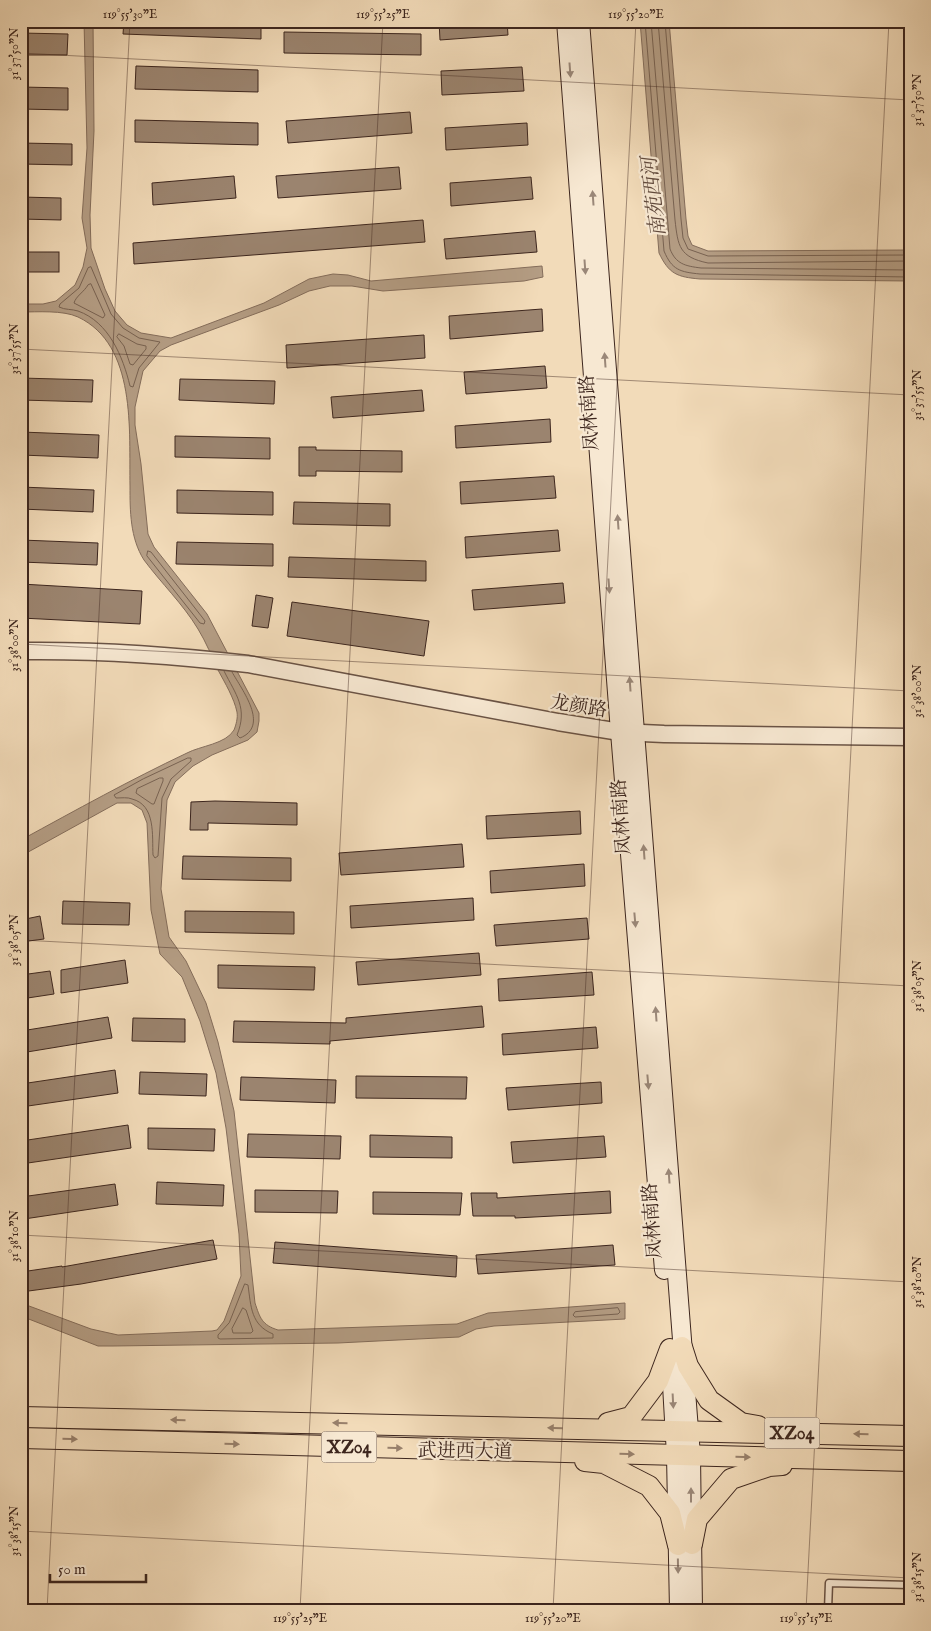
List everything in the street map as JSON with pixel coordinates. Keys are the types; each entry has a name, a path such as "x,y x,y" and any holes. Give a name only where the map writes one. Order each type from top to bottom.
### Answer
{"main road":[{"name":"凤林南路","path":"566,21 627,732 684,1455 685,1544 679,1610"},
{"name":"凤林南路","path":"580,21 627,732"},
{"path":"584,1428 631,1417 658,1381 676,1348 708,1400 741,1423 792,1433"},
{"name":"武进西大道","path":"21,1417 910,1436"},
{"name":"武进西大道","path":"21,1438 910,1461"},
{"path":"516,1451 604,1463 649,1486 670,1514 685,1544"},
{"path":"685,1544 697,1519 731,1480 769,1466 830,1459"},
{"name":"凤林南路","path":"685,1544 693,1610"}],"street":[{"name":"龙颜路","path":"21,651 115,653 197,658 248,664 548,720 627,732 910,737"}],"lane":[{"path":"828,1610 828,1583 910,1586"}],"water":[{"path":"84,21 93,21 94,131 90,215 91,248 105,289 115,311 127,325 141,333 171,338 264,303 309,279 333,274 348,275 371,281 542,266 543,277 524,281 383,291 352,286 330,286 309,291 279,305 171,345 160,351 143,371 135,407 135,425 148,534 154,547 207,614 259,713 257,732 248,740 212,755 193,766 175,782 167,800 161,889 169,937 186,961 206,1003 218,1042 234,1111 255,1303 258,1313 268,1326 278,1330 457,1324 488,1313 625,1303 625,1319 494,1326 476,1329 459,1337 338,1343 98,1346 21,1316 21,1303 91,1329 118,1335 212,1331 217,1330 224,1321 241,1276 239,1234 226,1128 216,1073 200,1021 182,977 160,954 151,910 147,823 142,810 131,803 117,803 21,856 21,840 166,763 225,739 234,730 237,717 232,696 201,634 186,611 139,552 133,534 131,515 130,440 126,391 120,368 111,347 97,330 78,317 58,312 21,312 21,304 43,304 56,301 75,285 83,267 87,248 82,218 87,148"},
{"path":"640,21 669,21 686,219 688,236 692,245 708,251 910,250 910,281 700,279 685,277 670,270 659,253"}],"building":[{"path":"124,21 261,21 261,39 123,34"},
{"path":"439,21 507,21 508,35 440,40"},
{"path":"284,32 421,34 421,55 284,53"},
{"path":"21,33 68,34 67,55 21,55"},
{"path":"136,66 258,70 258,92 135,89"},
{"path":"522,67 524,91 442,95 441,71"},
{"path":"21,87 68,88 68,110 21,109"},
{"path":"410,112 412,133 288,143 286,121"},
{"path":"135,120 258,123 258,145 135,142"},
{"path":"527,123 528,145 446,150 445,128"},
{"path":"21,143 72,144 72,165 21,164"},
{"path":"399,167 401,189 278,198 276,176"},
{"path":"234,176 236,198 153,205 152,183"},
{"path":"531,177 533,199 451,206 450,183"},
{"path":"21,197 61,198 61,220 21,219"},
{"path":"423,220 425,242 134,264 133,243"},
{"path":"535,231 537,252 446,259 444,239"},
{"path":"21,252 59,252 59,272 21,272"},
{"path":"542,309 543,331 450,339 449,316"},
{"path":"424,335 425,358 287,368 286,345"},
{"path":"545,366 547,388 466,394 464,372"},
{"path":"21,378 93,380 92,402 21,400"},
{"path":"180,379 275,381 274,404 179,400"},
{"path":"422,390 424,411 333,418 331,397"},
{"path":"550,419 551,442 456,448 455,426"},
{"path":"21,432 99,435 98,458 21,455"},
{"path":"175,436 270,438 270,459 175,457"},
{"path":"299,447 316,447 316,450 402,451 402,472 316,471 316,476 299,476"},
{"path":"554,476 556,498 461,504 460,482"},
{"path":"21,487 94,490 93,512 21,509"},
{"path":"177,490 273,492 273,515 177,513"},
{"path":"294,502 390,504 390,526 293,524"},
{"path":"558,530 560,551 466,558 465,537"},
{"path":"21,540 98,543 97,565 21,562"},
{"path":"177,542 273,544 273,566 176,564"},
{"path":"289,557 426,561 426,581 288,577"},
{"path":"563,583 565,603 474,610 472,590"},
{"path":"21,584 142,591 140,624 21,618"},
{"path":"256,595 273,598 268,628 252,626"},
{"path":"292,602 429,621 424,656 287,636"},
{"path":"191,802 297,803 297,825 208,823 208,830 190,830"},
{"path":"580,811 581,834 487,839 486,816"},
{"path":"462,844 464,867 341,875 339,853"},
{"path":"183,856 291,858 291,881 182,879"},
{"path":"584,864 585,886 491,893 490,871"},
{"path":"473,898 474,920 351,928 350,906"},
{"path":"63,901 130,903 129,925 62,924"},
{"path":"185,911 294,912 294,934 185,932"},
{"path":"40,916 44,939 21,942 21,920"},
{"path":"587,918 589,939 496,946 494,925"},
{"path":"479,953 481,975 358,985 356,962"},
{"path":"125,960 128,983 61,993 61,970"},
{"path":"218,965 315,967 314,990 218,988"},
{"path":"50,971 54,994 21,999 21,975"},
{"path":"592,972 594,995 499,1001 498,979"},
{"path":"482,1006 484,1027 330,1041 330,1044 233,1042 234,1021 346,1023 346,1018"},
{"path":"108,1017 112,1038 21,1053 21,1031"},
{"path":"133,1018 185,1019 185,1042 132,1041"},
{"path":"596,1027 598,1048 503,1055 502,1034"},
{"path":"115,1070 118,1093 21,1107 21,1084"},
{"path":"140,1072 207,1074 206,1096 139,1094"},
{"path":"356,1076 467,1077 466,1099 356,1098"},
{"path":"241,1077 336,1080 335,1103 240,1100"},
{"path":"601,1082 602,1103 508,1110 506,1088"},
{"path":"128,1125 131,1148 21,1164 21,1141"},
{"path":"148,1128 215,1129 214,1151 148,1149"},
{"path":"248,1134 341,1136 340,1159 247,1157"},
{"path":"370,1135 452,1137 452,1158 370,1157"},
{"path":"604,1136 606,1157 513,1163 511,1142"},
{"path":"157,1182 224,1185 223,1206 156,1204"},
{"path":"115,1184 118,1205 24,1219 21,1197"},
{"path":"255,1190 338,1191 337,1213 255,1212"},
{"path":"610,1191 611,1213 515,1218 515,1216 473,1216 471,1193 497,1193 497,1198"},
{"path":"373,1192 462,1193 460,1215 373,1214"},
{"path":"213,1240 217,1259 81,1284 21,1292 21,1272 62,1267"},
{"path":"275,1242 457,1256 456,1277 273,1263"},
{"path":"613,1245 615,1265 478,1274 476,1255"}],"water label":[{"name":"南苑西河","path":"653,197"}]}
